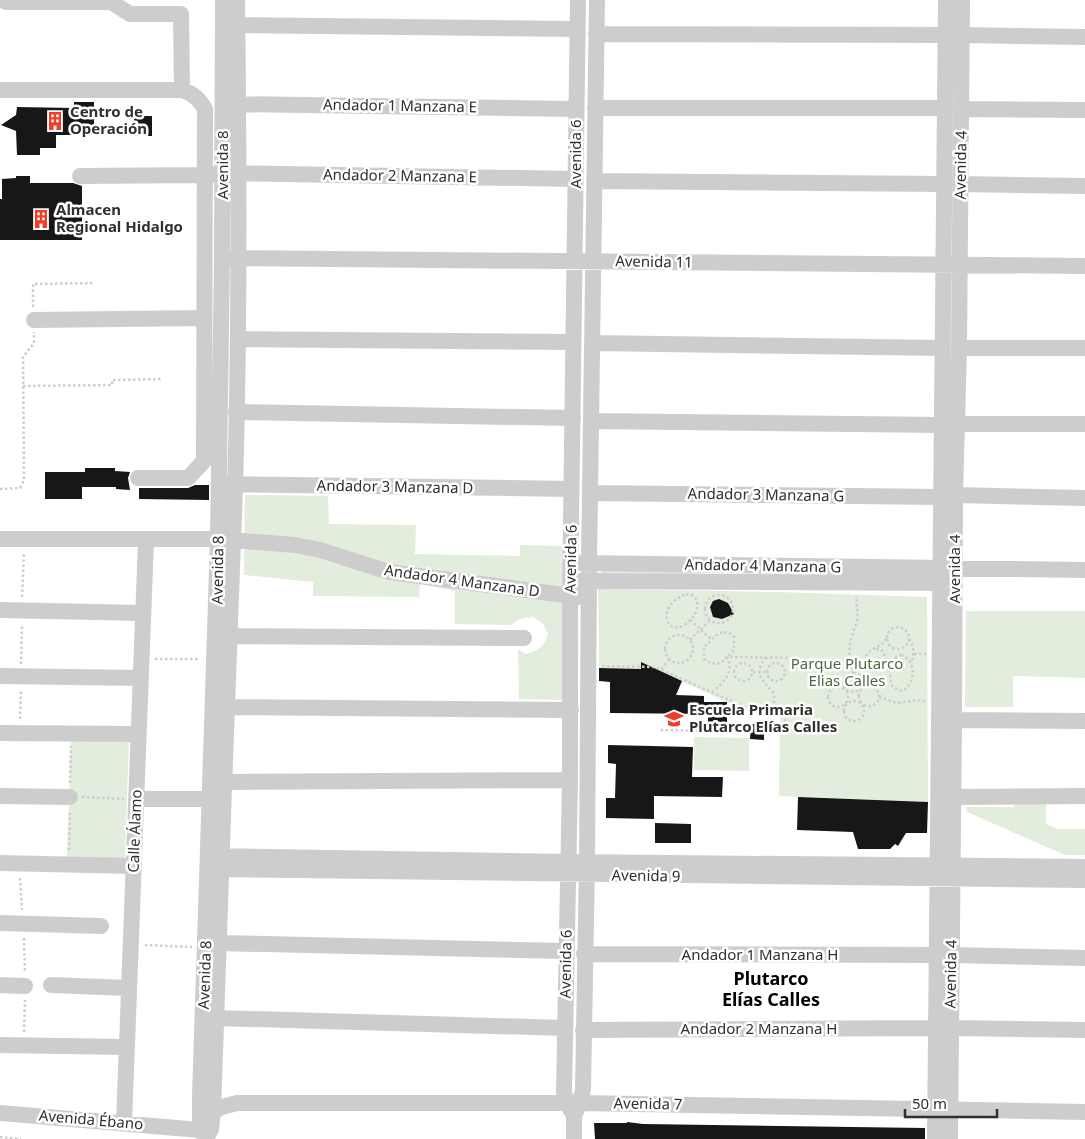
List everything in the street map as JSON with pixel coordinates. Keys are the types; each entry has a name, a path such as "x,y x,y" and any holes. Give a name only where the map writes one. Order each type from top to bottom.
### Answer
{"street":[{"path":"3,0 6,2 111,2 130,14 181,14 182,90"},
{"name":"Avenida 8","path":"223,0 231,104"},
{"name":"Avenida 8","path":"206,1128 214,863 210,799 215,659 225,540 227,484 231,104 237,0"},
{"name":"Avenida 6","path":"574,1108 564,1092 571,710 570,588 578,0"},
{"name":"Avenida 6","path":"574,1139 574,1108 582,1090 587,868 589,563 598,0"},
{"name":"Avenida 4","path":"943,1133 953,109 946,35 946,0"},
{"name":"Avenida 4","path":"953,109 962,35 962,0"},
{"path":"237,25 577,29"},
{"path":"596,34 946,35"},
{"path":"962,35 1085,37"},
{"path":"0,90 182,90 191,93 199,99 205,108 204,461 188,478 138,478"},
{"name":"Andador 1 Manzana E","path":"231,104 576,109"},
{"path":"595,108 1085,110"},
{"name":"Andador 2 Manzana E","path":"80,176 231,173 576,179"},
{"path":"594,181 1085,186"},
{"name":"Avenida 8","path":"227,484 236,412 238,339 230,258"},
{"name":"Avenida 11","path":"230,258 1085,266"},
{"path":"34,320 204,318"},
{"path":"238,339 573,342"},
{"path":"592,343 1085,348"},
{"path":"236,412 573,418"},
{"path":"591,421 1085,424"},
{"name":"Andador 3 Manzana D","path":"227,484 572,489"},
{"name":"Andador 3 Manzana G","path":"590,493 1085,498"},
{"name":"Andador 4 Manzana D","path":"0,539 225,540 295,545 320,550 389,572 570,588 589,598"},
{"name":"Calle Álamo","path":"124,1123 146,540"},
{"name":"Avenida 8","path":"214,863 223,782 227,707 229,636 225,540"},
{"name":"Andador 4 Manzana G","path":"571,563 704,565 816,575 856,583 947,576"},
{"path":"704,565 704,582"},
{"path":"947,576 1085,570"},
{"name":"Andador 4 Manzana G","path":"570,588 589,581 704,582 816,575 947,576"},
{"name":"Avenida 4","path":"946,847 954,797 954,720 947,608"},
{"path":"0,610 143,614"},
{"path":"229,636 524,638"},
{"path":"0,676 140,678"},
{"path":"227,707 571,710"},
{"path":"954,720 1085,721"},
{"path":"0,733 138,734"},
{"path":"223,782 570,780"},
{"path":"0,796 70,797"},
{"path":"954,797 1085,796"},
{"path":"136,799 210,799"},
{"name":"Avenida 9","path":"214,863 945,873 1085,880"},
{"path":"0,864 134,866"},
{"name":"Avenida 9","path":"945,873 1085,867"},
{"path":"0,923 101,926"},
{"path":"212,946 566,951"},
{"name":"Avenida 8","path":"206,1128 215,1018 212,946"},
{"name":"Andador 1 Manzana H","path":"584,954 944,955 1085,958"},
{"path":"0,985 25,986"},
{"path":"51,985 129,988"},
{"path":"215,1018 565,1028"},
{"name":"Andador 2 Manzana H","path":"583,1030 943,1028 1085,1030"},
{"path":"0,1046 127,1047"},
{"name":"Avenida 7","path":"206,1128 237,1103 574,1108 943,1108 1085,1112"},
{"name":"Avenida Ébano","path":"0,1113 206,1128"}],"path":[{"path":"0,489 20,488 24,480 23,356 34,343 33,284 94,283"},
{"path":"23,386 112,386 112,380 162,379"},
{"path":"20,733 24,539"},
{"path":"854,672 848,673 843,679 848,695 844,711 846,718 852,721 856,721 864,716 864,709 858,696 864,683 862,677 854,672 851,666 849,652 850,642 858,618 856,583"},
{"path":"686,594 697,600 696,613 690,620 676,627 667,621 666,616 667,610 681,596 686,594"},
{"path":"718,595 728,598 734,611 730,619 722,623 710,620 705,612 710,599 718,595"},
{"path":"690,620 712,640"},
{"path":"689,640 710,620"},
{"path":"891,671 882,667 874,669 866,663 867,653 882,645 890,631 897,628 903,630 911,641 914,654 912,682 902,691 892,686 891,664 897,656 910,658 912,663"},
{"path":"724,632 734,637 734,650 727,655 723,662 717,664 710,663 704,659 704,647 712,640 718,634 724,632"},
{"path":"678,635 689,640 693,646 690,659 682,663 669,660 665,652 669,639 678,635"},
{"path":"887,637 889,644 898,649 904,647 908,638"},
{"path":"876,649 882,651 886,657 885,664 882,667"},
{"path":"914,654 929,654 929,663"},
{"path":"727,657 791,658"},
{"path":"712,692 724,682 730,670 730,663 727,657"},
{"path":"766,658 762,662 759,672 763,682 774,694 774,704 770,711"},
{"path":"141,660 215,659"},
{"path":"661,670 669,660"},
{"path":"744,662 751,667 753,672 750,678 742,681 736,678 734,671 738,664 744,662"},
{"path":"773,663 779,663 785,670 783,678 777,681 771,680 767,672 768,667 773,663"},
{"path":"597,666 655,667 752,710 785,711 785,732 660,730"},
{"path":"730,670 734,671"},
{"path":"753,672 767,672"},
{"path":"866,686 873,687 878,691 877,703 870,706 855,701 840,708 830,704 828,697 833,688 839,687 855,692 861,689 866,686"},
{"path":"879,697 897,703 916,700 929,701"},
{"path":"70,797 136,799"},
{"path":"20,864 25,986 24,1046"},
{"path":"132,944 212,946"},
{"path":"0,1137 21,1139"}],"green space":[{"path":"245,495 328,496 329,524 416,525 415,554 520,556 520,545 567,546 563,700 519,699 518,649 526,654 538,650 545,642 548,634 543,624 533,617 520,619 510,625 455,624 455,591 420,584 419,597 313,596 313,582 244,575"},
{"path":"601,569 698,571 697,578 601,576"},
{"name":"Parque Plutarco Elias Calles","path":"598,589 927,597 928,802 779,796 780,714 751,713 657,670 599,668"},
{"path":"966,611 1085,611 1085,678 1013,676 1013,707 965,707"},
{"path":"71,737 129,739 125,859 67,857"},
{"path":"694,737 749,738 749,771 694,770"},
{"path":"1014,799 1046,799 1046,824 1058,829 1085,829 1085,855 1065,855 967,812 966,807 1014,807"}],"building":[{"name":"Centro de Operación","path":"74,102 94,102 94,135 56,135 56,148 40,148 40,155 17,155 16,131 1,125 16,115 17,107 74,108"},
{"path":"134,116 152,116 152,136 134,136"},
{"name":"Almacen Regional Hidalgo","path":"16,176 30,176 30,183 73,183 82,186 82,240 0,240 2,179 16,178"},
{"path":"85,468 115,468 115,471 130,472 128,478 130,490 116,489 116,487 82,487 82,499 45,499 45,472 85,472"},
{"path":"195,485 209,485 209,500 139,499 139,488 188,488"},
{"path":"719,599 728,603 734,614 722,619 713,617 710,607 713,601"},
{"path":"641,662 682,681 676,695 704,696 704,702 727,702 727,726 708,726 708,714 610,713 610,682 599,681 599,668 641,669"},
{"path":"751,724 764,725 764,740 750,739"},
{"path":"608,745 693,747 692,777 723,777 722,797 654,796 654,819 606,818 606,798 615,798 616,764 608,763"},
{"path":"798,797 928,802 927,833 906,833 898,846 895,844 890,849 858,849 853,832 797,830"},
{"path":"655,823 691,824 691,843 655,843"},
{"path":"627,1122 643,1124 925,1128 925,1139 595,1139 594,1123"}],"place":[{"name":"Centro de Operación","path":"55,121"},
{"name":"Almacen Regional Hidalgo","path":"41,219"},
{"name":"Escuela Primaria Plutarco Elías Calles","path":"674,719"}],"district":[{"name":"Plutarco Elías Calles","path":"771,990"}]}
